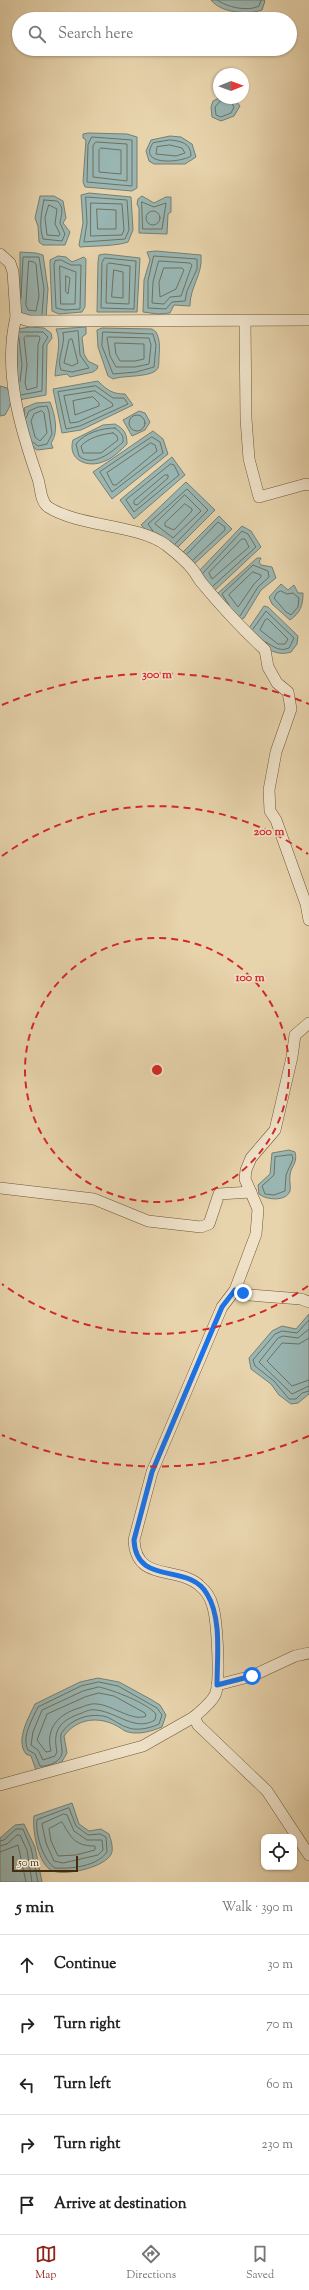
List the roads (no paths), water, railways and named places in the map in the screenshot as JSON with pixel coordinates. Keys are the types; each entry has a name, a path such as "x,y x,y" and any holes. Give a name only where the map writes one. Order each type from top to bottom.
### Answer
{"street":[{"path":"0,254 10,263 13,272 16,317 11,338 12,376 21,426 40,487 42,499 48,506 71,516 149,537 165,544 192,569 199,581 240,628 265,650 268,667 277,683 288,692 291,709 272,771 269,790 270,811 276,820 306,904 309,920"},
{"path":"16,317 29,321 309,320"},
{"path":"245,321 246,419 249,459 259,498 306,484 309,485"},
{"path":"0,1785 143,1746 194,1717 215,1696 217,1685 217,1638 214,1611 206,1592 199,1585 188,1578 157,1572 139,1561 134,1550 134,1540 152,1472 222,1307 235,1290 256,1234 258,1209 245,1179 249,1161 275,1130 292,1057 295,1035 309,1022"},
{"path":"0,1188 94,1199 148,1221 202,1227 209,1224 219,1194 251,1192"},
{"path":"235,1290 249,1294 301,1299 309,1302"},
{"path":"217,1685 252,1676 295,1656 309,1653"},
{"path":"194,1717 198,1725 267,1791 309,1855"}],"water":[{"path":"211,0 265,1 262,10 256,12 235,12 221,8"},
{"path":"213,101 213,104 238,104 240,106 234,116 221,121 212,117 211,107"},
{"path":"83,134 127,134 137,137 137,188 132,191 85,187 83,182 86,140 83,138"},
{"path":"170,136 181,137 192,144 196,157 185,164 154,164 149,161 146,151 151,140"},
{"path":"89,193 131,197 133,230 128,242 112,245 80,247 79,245 83,223 81,195"},
{"path":"40,196 54,196 63,201 66,218 63,223 70,232 65,245 43,245 39,242 38,226 35,218"},
{"path":"142,196 154,203 166,197 171,197 171,212 168,214 167,234 139,233 139,208 137,204 138,199"},
{"path":"156,251 201,255 200,269 192,292 190,306 174,305 170,313 158,314 143,312 144,280 150,260 147,252"},
{"path":"20,252 43,255 48,289 46,318 20,316"},
{"path":"105,254 140,258 137,312 97,312 98,262 99,255"},
{"path":"58,256 66,257 72,262 84,257 86,259 85,307 82,312 59,314 52,311 50,260"},
{"path":"30,327 44,328 51,333 52,338 47,345 46,395 18,400 14,333 18,329"},
{"path":"86,327 86,334 82,337 84,354 88,361 98,366 97,369 93,372 70,377 67,374 55,376 59,346 56,329"},
{"path":"102,328 152,329 156,332 159,341 160,350 158,368 155,371 144,375 113,379 108,376 98,347 97,330"},
{"path":"98,381 110,391 125,394 133,405 81,430 62,433 53,389"},
{"path":"0,386 7,388 11,402 5,415 0,416"},
{"path":"50,402 56,429 51,443 53,448 37,450 32,446 22,415 25,414 24,408 36,403"},
{"path":"139,411 145,413 150,422 145,430 132,436 123,420"},
{"path":"115,424 126,434 127,440 127,444 117,454 105,461 92,464 80,461 76,458 72,447 73,440 103,425"},
{"path":"153,431 163,439 168,454 112,499 93,472"},
{"path":"172,457 185,475 134,519 120,500"},
{"path":"186,482 215,510 175,550 151,534 141,525"},
{"path":"219,516 232,529 192,566 181,554"},
{"path":"242,526 251,531 261,547 213,592 198,572"},
{"path":"257,558 261,558 259,562 261,565 272,567 276,578 261,590 244,618 240,620 217,594"},
{"path":"281,584 288,590 294,585 298,593 303,593 300,609 290,620 272,604 269,597"},
{"path":"264,606 268,607 298,636 297,644 291,652 278,653 272,651 261,644 247,631"},
{"path":"289,1150 295,1152 296,1159 290,1175 290,1191 288,1195 276,1199 262,1196 259,1194 258,1185 270,1174 272,1153"},
{"path":"309,1314 309,1394 298,1403 291,1404 279,1395 271,1384 251,1369 249,1358 272,1331 282,1326 296,1329"},
{"path":"98,1678 119,1682 160,1705 166,1715 162,1727 145,1732 132,1733 103,1721 89,1720 82,1722 75,1725 64,1736 67,1753 61,1763 36,1770 31,1756 26,1754 23,1748 22,1742 24,1729 35,1704 80,1682"},
{"path":"72,1803 79,1824 89,1831 101,1829 109,1834 112,1852 103,1862 86,1869 67,1872 53,1871 43,1862 40,1855 35,1838 34,1816"},
{"path":"24,1824 35,1847 42,1882 0,1882 0,1838 15,1825"}]}
